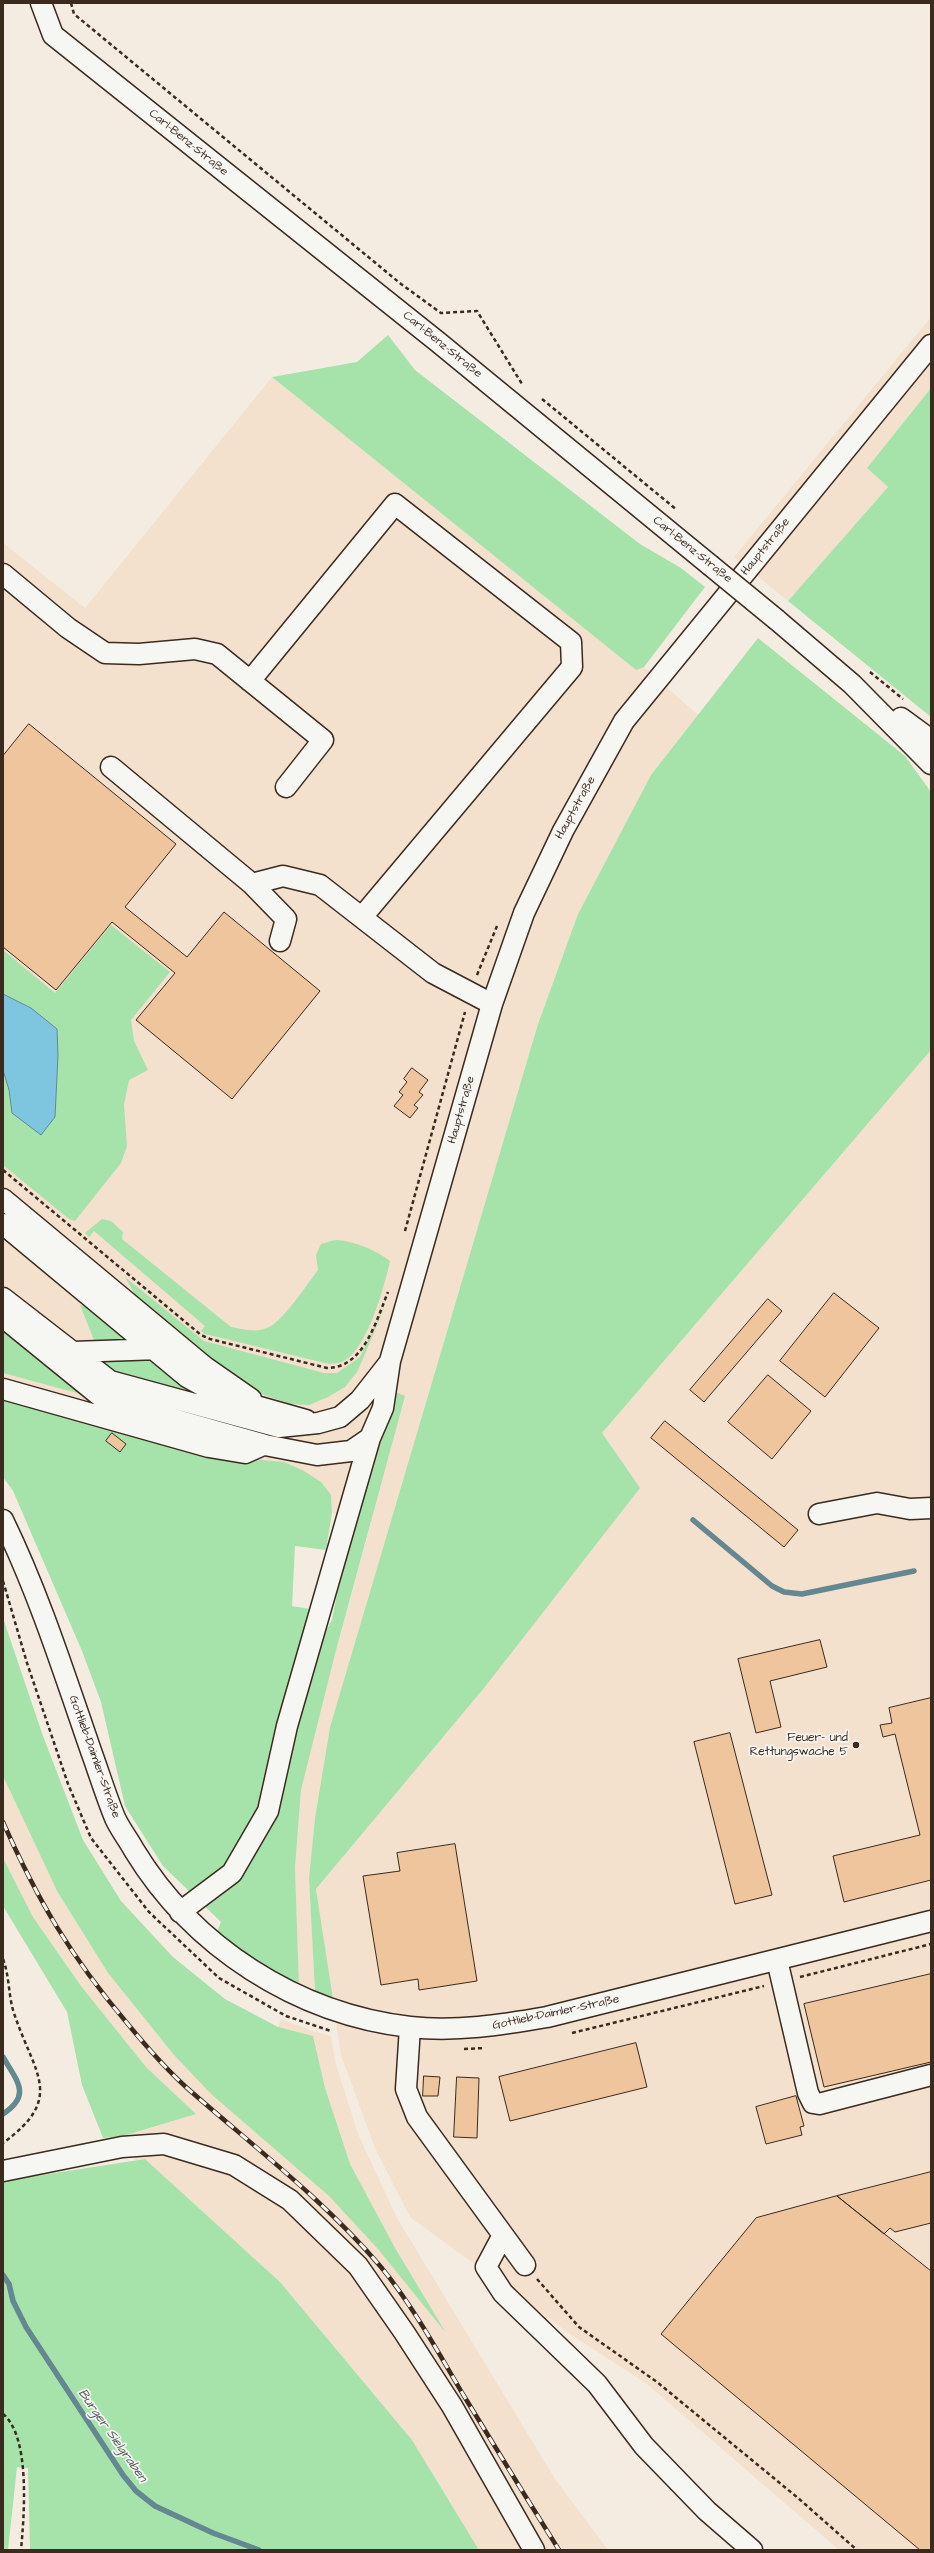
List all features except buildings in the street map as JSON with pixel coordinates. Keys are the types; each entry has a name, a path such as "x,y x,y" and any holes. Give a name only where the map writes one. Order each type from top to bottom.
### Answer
{"street":[{"name":"Carl-Benz-Straße","path":"41,3 53,35 438,342 777,620 852,684 931,764"},
{"name":"Hauptstraße","path":"390,1361 492,1004 530,900 563,831 624,721 931,345"},
{"path":"250,681 395,504 571,642 572,667 362,918"},
{"path":"3,574 68,628 105,653 139,654 195,649 217,654 323,740 286,787"},
{"name":"Carl-Benz-Straße","path":"852,684 931,740"},
{"path":"112,767 252,884 286,919 280,941"},
{"path":"252,884 283,876 320,885 433,973 492,1004"},
{"path":"3,1199 205,1367 265,1408"},
{"path":"3,1224 187,1378 221,1396 318,1423"},
{"path":"3,1298 110,1381 122,1386 279,1427 318,1423 340,1416 360,1400 390,1361"},
{"path":"3,1317 105,1400 264,1445 317,1455 351,1451 370,1438"},
{"path":"73,1352 182,1348"},
{"path":"180,1912 232,1872 268,1811 287,1726 370,1438 383,1408 390,1361"},
{"path":"3,1389 209,1447 245,1453 264,1445"},
{"path":"76,1409 105,1400"},
{"path":"819,1514 877,1503 910,1509 931,1508"},
{"name":"Gottlieb-Daimler-Straße","path":"3,1520 20,1554 38,1600 116,1819 144,1867 180,1912 218,1947 258,1975 311,2001 352,2016 410,2027 482,2028 547,2017 931,1921"},
{"path":"777,1960 808,2093 813,2103 819,2104 931,2075"},
{"path":"410,2027 406,2089 417,2117 525,2265"},
{"path":"3,2171 122,2147 164,2144 234,2165 290,2200 358,2266 404,2332 452,2406 534,2550"},
{"path":"503,2235 486,2267 503,2293 597,2384 644,2446 707,2511 752,2550"}],"path":[{"path":"71,3 74,14 203,119 312,212 441,313 478,311 520,382 526,387"},
{"path":"539,397 679,513"},
{"path":"404,1235 456,1039 485,953 498,924"},
{"path":"3,1170 201,1335 210,1339 327,1368 339,1368 362,1351 390,1285"},
{"path":"3,1581 27,1664 68,1784 91,1838 149,1912 219,1978 286,2016 316,2028 339,2033"},
{"name":"Gottlieb-Daimler-Straße","path":"567,2034 931,1944"},
{"path":"3,1959 14,2014 42,2084 37,2110 25,2127 3,2143"},
{"name":"Gottlieb-Daimler-Straße","path":"459,2049 489,2047"},
{"path":"525,2265 579,2327 657,2382 798,2498 857,2550"},
{"path":"3,2414 17,2434 24,2470 25,2510 21,2550"}],"shaded area":[{"path":"931,317 931,388 867,468 888,487 788,601 734,557"},
{"path":"272,377 636,670 644,667 698,715 651,775 578,914 538,1024 330,1727 315,1818 309,1878 315,1992 299,1986 295,1868 301,1790 335,1654 371,1523 332,1513 331,1495 240,1458 3,1395 3,543 85,608"},
{"path":"931,1050 931,2550 839,2550 647,2384 570,2334 410,2217 375,2148 341,2055 316,1889 484,1688 602,1433"},
{"path":"3,1776 57,1891 108,1973 174,2055 210,2093 278,2027 281,2019 312,2031 331,2036 335,2061 358,2134 397,2218 555,2479 608,2550 479,2550 412,2440 280,2282 145,2159 135,2160 123,2136 196,2114 146,2067 81,1986 33,1917 3,1858"}],"green space":[{"path":"388,335 415,370 640,544 681,568 705,587 644,667 636,670 272,377 357,362"},
{"path":"931,388 931,717 788,601 888,487 867,468"},
{"path":"758,638 905,756 931,792 931,1050 602,1433 640,1488 484,1688 316,1889 333,1999 315,1992 309,1878 315,1818 330,1727 538,1024 578,914 651,775"},
{"path":"111,925 170,972 131,1020 134,1041 148,1070 129,1080 124,1105 127,1146 121,1163 75,1221 69,1219 3,1165 3,1070 9,1090 12,1113 55,1117 58,1055 57,1029 3,994 3,950 55,993"},
{"path":"102,1219 111,1221 123,1232 122,1239 231,1327 244,1330 258,1330 267,1328 273,1325 287,1311 318,1270 316,1255 321,1244 333,1240 350,1242 372,1250 390,1261 384,1286 368,1330 353,1354 344,1361 329,1364 205,1334 201,1331 205,1326 94,1231 89,1237 85,1233"},
{"path":"125,1277 204,1341 324,1373 337,1373 360,1357 386,1303 357,1372 345,1387 328,1397 309,1405 290,1404 247,1389 138,1300"},
{"path":"80,1305 88,1307 128,1337 96,1345"},
{"path":"3,1326 83,1392 81,1394 3,1373"},
{"path":"129,1357 140,1358 160,1365 178,1377 204,1398 108,1373 104,1362"},
{"path":"396,1392 405,1396 335,1654 301,1790 295,1868 299,1986 252,1960 217,1932 221,1922 163,1866 125,1806 101,1702 82,1651 13,1491 3,1477 3,1395 240,1458 284,1462 304,1471 321,1482 331,1495 332,1513 326,1550 295,1546 292,1606 317,1610 318,1624 327,1629 332,1620 340,1577","holes":["112,1433 126,1444 120,1451 106,1441"]},
{"path":"3,1618 43,1736 83,1840 121,1901 173,1957 225,1999 278,2027 313,2036 325,2088 350,2164 395,2248 446,2333 378,2249 329,2196 210,2093 174,2055 108,1973 57,1891 3,1776"},
{"path":"3,1858 33,1917 81,1986 146,2067 196,2114 123,2136 103,2138 82,2085 67,2012 3,1906"},
{"path":"145,2159 280,2282 412,2440 479,2550 30,2550 28,2468 17,2467 8,2550 3,2550 3,2181"}],"water":[{"path":"3,994 31,1008 57,1029 58,1055 55,1117 41,1135 12,1113 9,1090 3,1070"}],"waterway":[{"path":"693,1520 772,1586 784,1592 802,1594 914,1571"},
{"name":"Burger Sielgraben","path":"3,2057 13,2073 19,2087 17,2100 12,2107 3,2114"},
{"name":"Burger Sielgraben","path":"3,2275 9,2284 13,2301 26,2327 123,2475 136,2491 155,2506 213,2533 259,2550"}],"railway":[{"path":"3,1822 29,1877 72,1951 107,1999 141,2040 187,2088 336,2218 359,2242 393,2282 425,2330 559,2550"}],"place":[{"name":"Feuer- und Rettungswache 5","path":"856,1745"}]}
